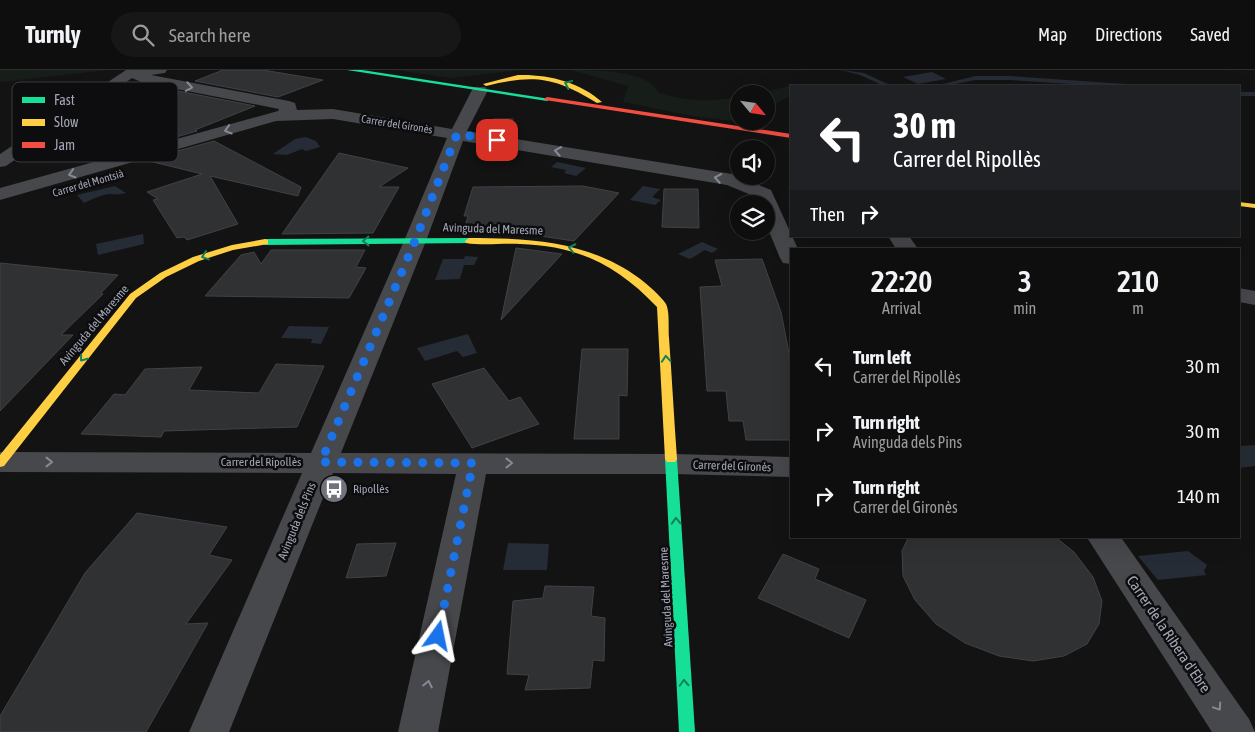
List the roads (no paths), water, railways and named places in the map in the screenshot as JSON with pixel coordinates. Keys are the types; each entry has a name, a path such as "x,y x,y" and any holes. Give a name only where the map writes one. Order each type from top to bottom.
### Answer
{"street":[{"path":"350,70 790,136"},
{"path":"118,82 124,78 150,74 289,106 290,109 285,119"},
{"path":"480,90 484,84 510,78 554,78 571,85 610,109"},
{"name":"Avinguda dels Pins","path":"209,732 415,241 457,134 480,90"},
{"name":"Carrer del Gironès","path":"285,119 333,114 732,180 764,194 790,256"},
{"name":"Carrer del Montsià","path":"178,147 285,119"},
{"name":"Carrer del Montsià","path":"178,152 285,119"},
{"path":"0,162 12,154"},
{"name":"Carrer del Montsià","path":"0,194 122,162"},
{"name":"Carrer del Montsià","path":"0,208 147,162"},
{"path":"1240,204 1255,206"},
{"path":"899,237 906,248"},
{"name":"Avinguda del Maresme","path":"0,462 133,296 163,275 196,259 223,250 264,242 519,241 576,248 598,256 627,272 648,287 662,306 673,464 687,732"},
{"path":"1240,295 1255,298"},
{"name":"Carrer del Ripollès","path":"0,462 673,464"},
{"path":"418,732 473,463"},
{"name":"Carrer del Gironès","path":"673,464 790,467"},
{"name":"Carrer de la Ribera d'Ebre","path":"1103,538 1235,732"}],"waterway":[{"path":"844,70 862,74 887,85"},
{"path":"943,85 975,78 1010,78 1112,85"},
{"path":"1240,94 1255,94"}],"place":[{"name":"Ripollès","path":"334,489"}]}
